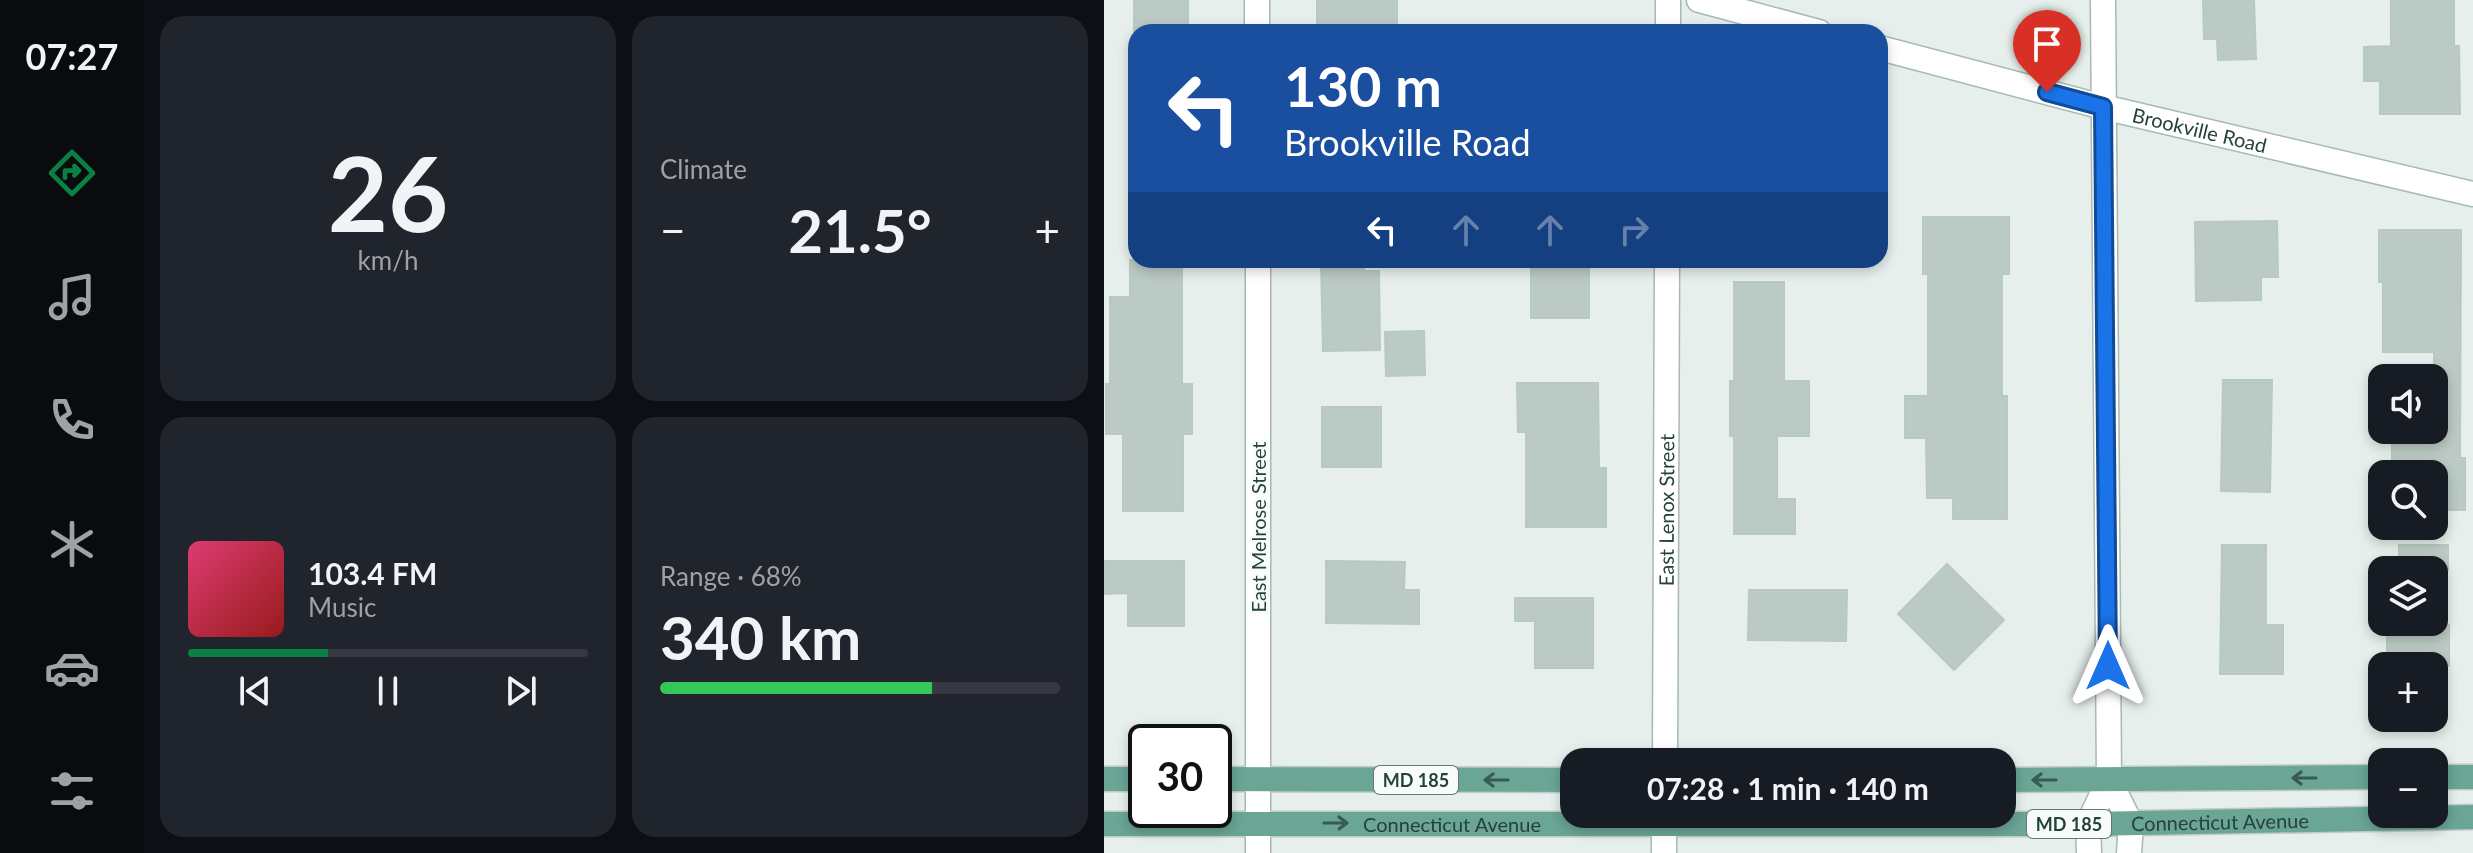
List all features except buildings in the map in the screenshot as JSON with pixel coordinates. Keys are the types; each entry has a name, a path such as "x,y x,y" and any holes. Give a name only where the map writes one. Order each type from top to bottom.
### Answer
{"main road":[{"path":"2016,780 2368,777"},
{"path":"2448,777 2473,777"},
{"path":"1104,779 1128,779"},
{"name":"MD 185","path":"1232,782 1259,787 1560,780"},
{"name":"Connecticut Avenue","path":"2016,823 2473,817"},
{"name":"Connecticut Avenue","path":"1104,824 1560,820"}],"street":[{"path":"1257,0 1257,24"},
{"path":"1668,0 1668,24"},
{"path":"1699,0 1789,24"},
{"path":"2089,853 2088,824 2109,780 2103,0"},
{"name":"Brookville Road","path":"1888,50 2103,107 2473,194"},
{"name":"East Melrose Street","path":"1258,268 1258,853"},
{"name":"East Lenox Street","path":"1665,748 1667,268"},
{"path":"2109,780 2131,824 2129,853"},
{"path":"1664,828 1664,853"}],"route":[{"path":"2047,92 2103,107 2108,666"}]}
